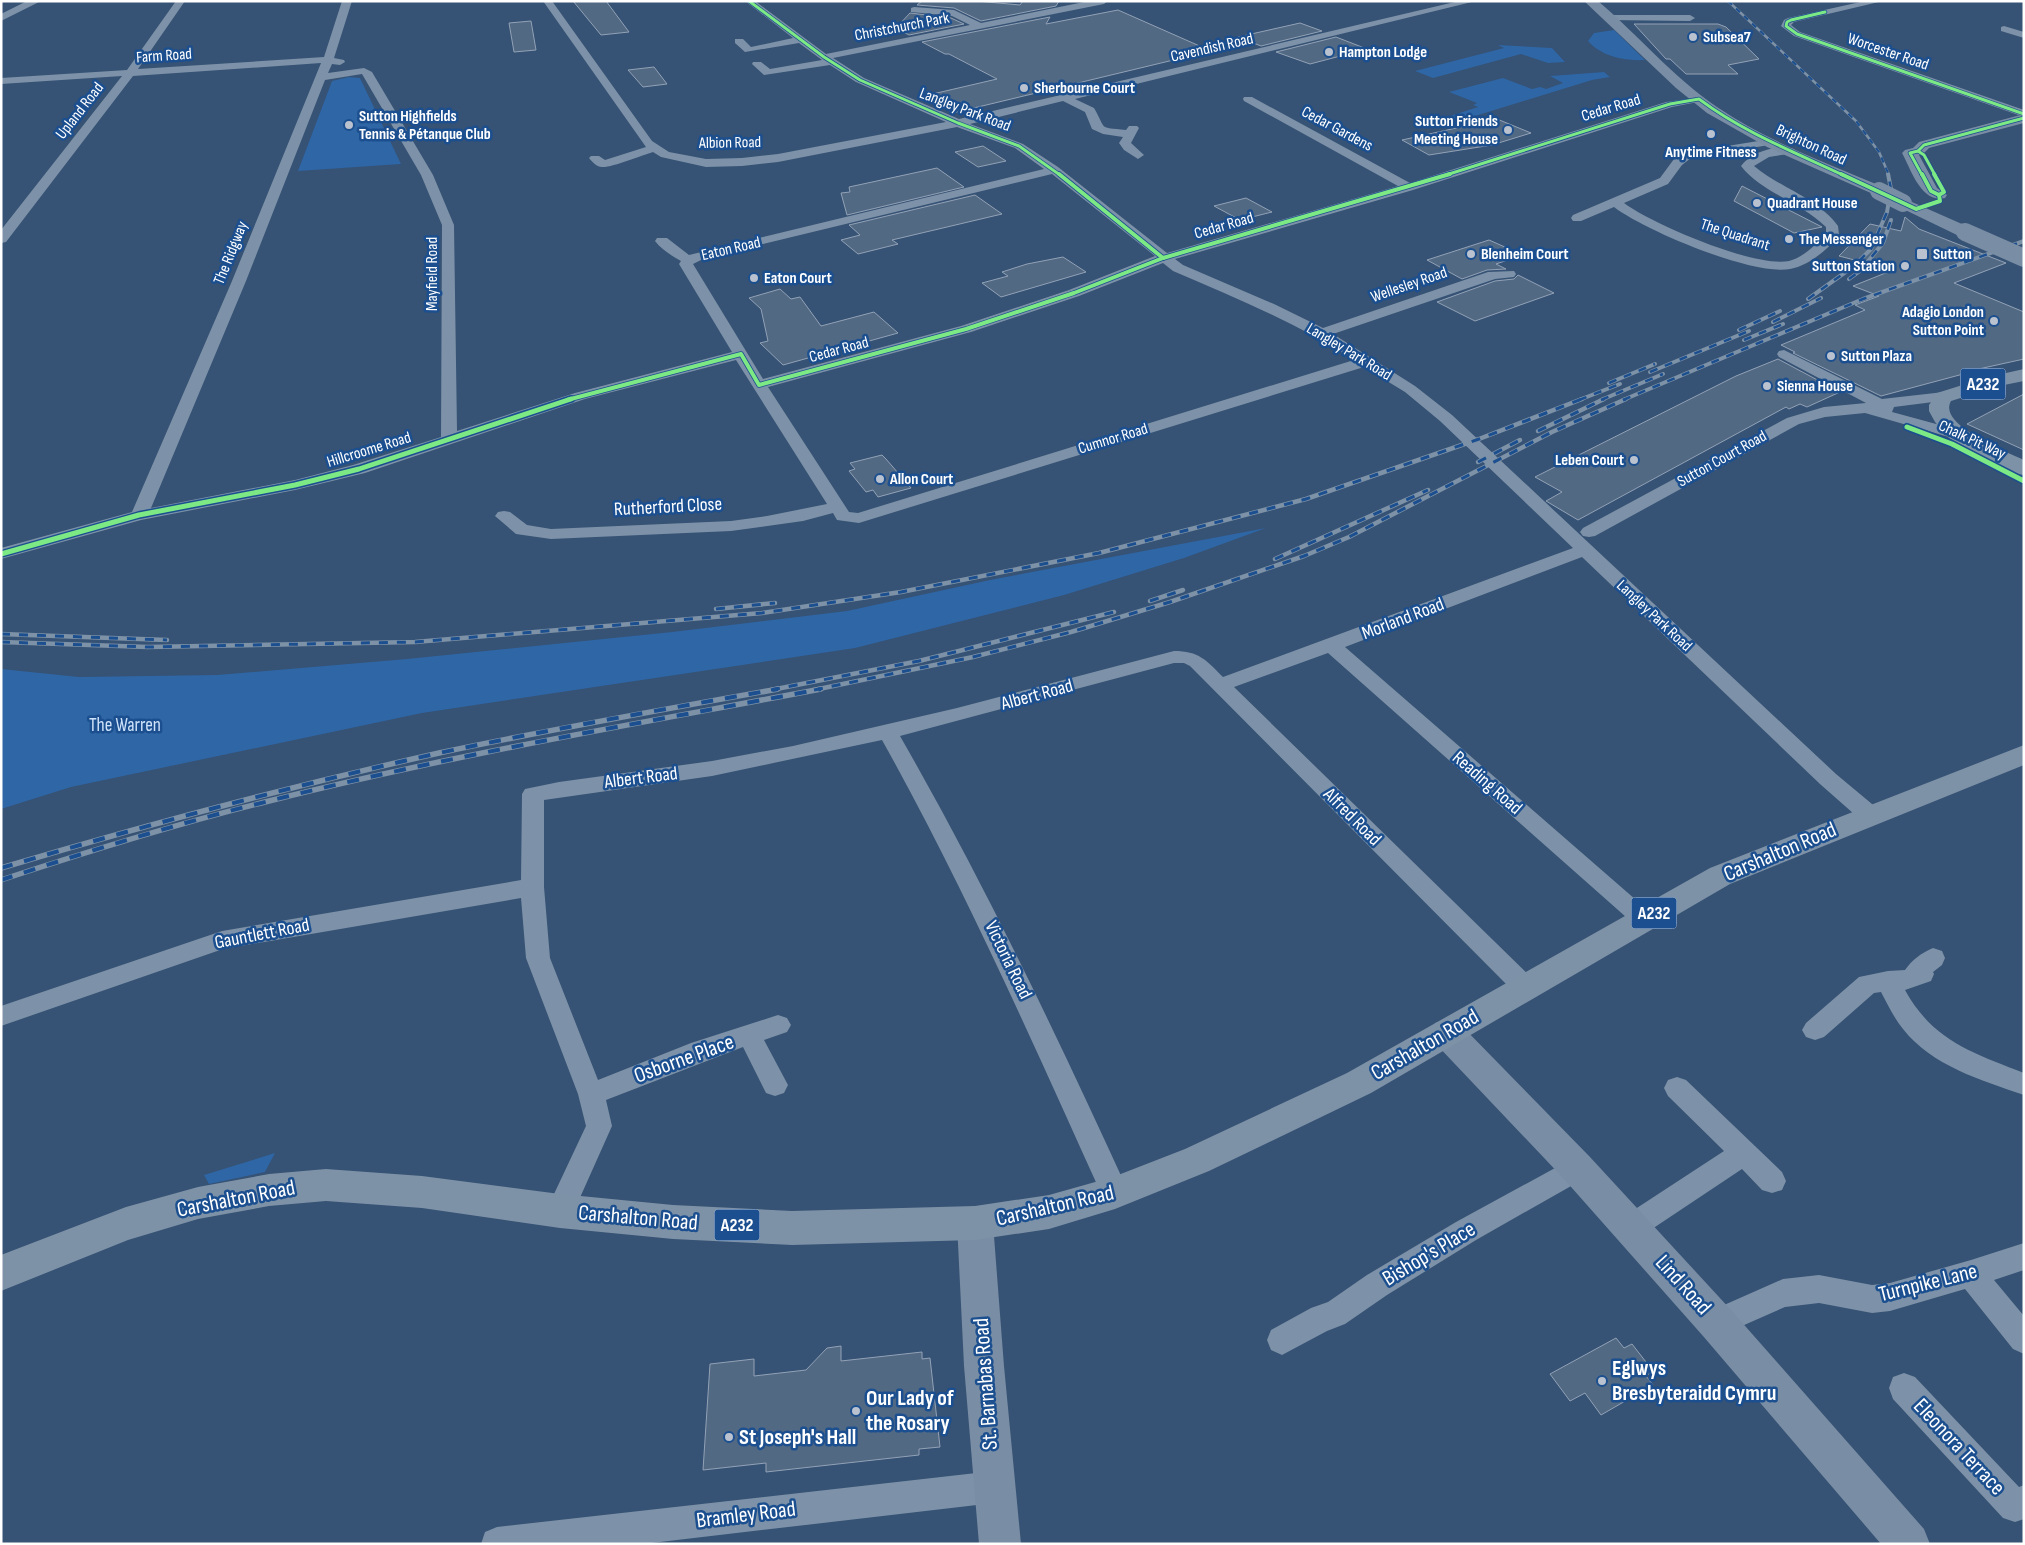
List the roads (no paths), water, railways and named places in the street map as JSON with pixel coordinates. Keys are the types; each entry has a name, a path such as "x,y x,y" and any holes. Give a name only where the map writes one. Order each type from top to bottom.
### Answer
{"highway":[{"name":"Sutton Court Road","path":"1944,397 1995,381 2024,375"},
{"name":"Chalk Pit Way","path":"1944,397 1939,405 1939,411 1945,422 1956,434 2024,468"},
{"name":"Carshalton Road","path":"1,1273 126,1224 198,1203 269,1190 326,1185 422,1192 560,1211 674,1222 792,1228 975,1224 1049,1212 1116,1193 1198,1160 1359,1082 1448,1033 1720,876 2024,754"}],"main road":[{"name":"Brighton Road","path":"1590,1 1699,99 1733,123 1770,142 2024,258"},
{"path":"1910,206 1937,203 1940,201 1939,195 1944,192 1924,155 1918,151 1924,145 2024,118"},
{"name":"Lind Road","path":"1448,1033 1577,1168 1717,1323 1909,1544"},
{"name":"St. Barnabas Road","path":"975,1224 984,1366 1000,1544"}],"street":[{"path":"1,18 21,6 37,1"},
{"name":"Upland Road","path":"1,238 130,73 181,1"},
{"name":"The Ridgway","path":"139,515 239,281 328,60 347,1"},
{"name":"Albion Road","path":"547,1 641,134 654,148 665,154 706,163 742,162 778,158 958,123"},
{"name":"Langley Park Road","path":"749,1 828,60 882,91 958,123 1020,146 1054,170 1163,258 1184,271 1268,307 1322,333 1410,389 1587,541 1828,779 1870,815"},
{"name":"Christchurch Park","path":"754,57 770,75 980,26 1104,1"},
{"name":"Cavendish Road","path":"958,123 1472,1"},
{"name":"Worcester Road","path":"1879,1 1791,20 1787,22 1786,26 1797,34 2024,114"},
{"path":"1814,8 1825,12"},
{"path":"914,10 954,13 980,26"},
{"path":"1610,18 1690,18"},
{"path":"2004,29 2024,35"},
{"path":"739,40 754,57 800,40"},
{"path":"328,60 364,72"},
{"name":"Farm Road","path":"1,81 328,60"},
{"path":"321,77 364,72"},
{"name":"Mayfield Road","path":"364,72 370,77 427,176 448,225 449,439"},
{"path":"1066,98 1090,110 1096,127 1103,131 1132,131 1125,143 1128,148 1138,155"},
{"name":"Cedar Gardens","path":"1248,99 1409,188"},
{"name":"Cedar Road","path":"759,385 966,330 1074,293 1163,258 1409,188 1646,111 1670,104 1699,99"},
{"path":"1577,218 1664,181 1678,162 1687,155 1770,142"},
{"path":"601,165 654,148"},
{"name":"The Quadrant","path":"1615,202 1645,223 1752,262 1771,265 1796,264 1811,256 1833,235 1832,226 1817,211 1756,175 1747,166 1752,159 1763,155 1790,151"},
{"name":"Eaton Road","path":"859,518 843,516 759,385 686,264 689,260 700,255 1054,170"},
{"path":"662,241 676,253 689,260"},
{"name":"Wellesley Road","path":"1322,333 1493,275 1509,274"},
{"name":"Hillcroome Road","path":"1,554 139,515 295,485 359,470 580,396 741,354"},
{"path":"1784,354 1883,404 1899,417"},
{"name":"Cumnor Road","path":"859,518 1367,361"},
{"name":"Sutton Court Road","path":"1587,541 1793,421 1824,412 1862,409 1883,404 1944,397"},
{"name":"Sutton Court Road","path":"1862,409 1899,417 1956,434"},
{"name":"Rutherford Close","path":"504,516 522,530 551,534 748,525 801,517 838,507"},
{"name":"Morland Road","path":"1219,685 1332,646 1517,574 1587,541"},
{"name":"Reading Road","path":"1332,646 1643,919"},
{"name":"Alfred Road","path":"1174,657 1187,657 1197,662 1525,988"},
{"name":"Albert Road","path":"560,1211 599,1126 591,1094 538,958 532,887 533,794 737,764 888,732 1042,694 1174,657"},
{"name":"Victoria Road","path":"888,732 923,792 1024,992 1116,1193"},
{"name":"Gauntlett Road","path":"1,1016 222,940 532,887"},
{"path":"1814,1030 1868,984 1907,980 1922,974 1918,970 1933,958"},
{"path":"1888,981 1902,1008 1916,1028 1932,1042 1954,1057 2024,1084"},
{"name":"Osborne Place","path":"591,1094 700,1051 778,1025"},
{"path":"749,1035 775,1086"},
{"path":"1677,1088 1772,1181"},
{"path":"1630,1228 1744,1153"},
{"name":"Bishop's Place","path":"1282,1340 1321,1318 1335,1314 1377,1285 1466,1231 1577,1168"},
{"name":"Turnpike Lane","path":"1717,1323 1783,1293 1819,1289 1872,1299 1890,1297 1971,1274 2024,1256"},
{"path":"1971,1274 2024,1339"},
{"name":"Eleonora Terrace","path":"1904,1388 2019,1503"},
{"name":"Bramley Road","path":"497,1544 994,1486"}],"railway":[{"path":"1728,1 1856,121 1879,152 1889,175"},
{"path":"1808,299 1854,266 1871,249 1887,212 1891,189 1888,174"},
{"path":"1849,279 1860,271 1883,243 1891,220"},
{"path":"1623,400 1863,299 2024,241"},
{"path":"1773,322 1821,298"},
{"path":"1739,330 1780,311"},
{"path":"1744,340 1783,324"},
{"path":"1650,372 1749,331"},
{"path":"1609,383 1655,364"},
{"path":"1601,400 1663,374"},
{"path":"1579,400 1620,384"},
{"path":"1,642 148,647 415,642 762,613 901,592 1099,553 1306,499 1479,439 1582,399"},
{"path":"1538,431 1604,399"},
{"path":"814,690 973,657 1071,632 1170,602 1304,556 1349,537 1552,432 1626,399"},
{"path":"1478,462 1520,440"},
{"path":"1275,559 1428,490"},
{"path":"1150,601 1183,590"},
{"path":"716,609 775,603"},
{"path":"771,690 919,661 1114,612"},
{"path":"1,634 167,640"},
{"path":"1,868 219,807 439,753 778,689"},
{"path":"1,880 168,828 337,784 544,741 821,689"}],"place":[{"name":"Subsea7","path":"1693,37"},
{"name":"Hampton Lodge","path":"1329,52"},
{"name":"Sherbourne Court","path":"1024,88"},
{"name":"Sutton Highfields Tennis & Pétanque Club","path":"349,125"},
{"name":"Sutton Friends Meeting House","path":"1508,130"},
{"name":"Anytime Fitness","path":"1711,134"},
{"name":"Quadrant House","path":"1757,203"},
{"name":"The Messenger","path":"1789,239"},
{"name":"Blenheim Court","path":"1471,254"},
{"name":"Sutton","path":"1922,254"},
{"name":"Sutton Station","path":"1905,266"},
{"name":"Eaton Court","path":"754,278"},
{"name":"Adagio London Sutton Point","path":"1994,321"},
{"name":"Sutton Plaza","path":"1831,356"},
{"name":"Sienna House","path":"1767,386"},
{"name":"Leben Court","path":"1634,460"},
{"name":"Allon Court","path":"880,479"},
{"name":"Eglwys Bresbyteraidd Cymru","path":"1602,1381"},
{"name":"Our Lady of the Rosary","path":"856,1411"},
{"name":"St Joseph's Hall","path":"729,1437"}],"park label":[{"name":"The Warren","path":"125,725"}]}
